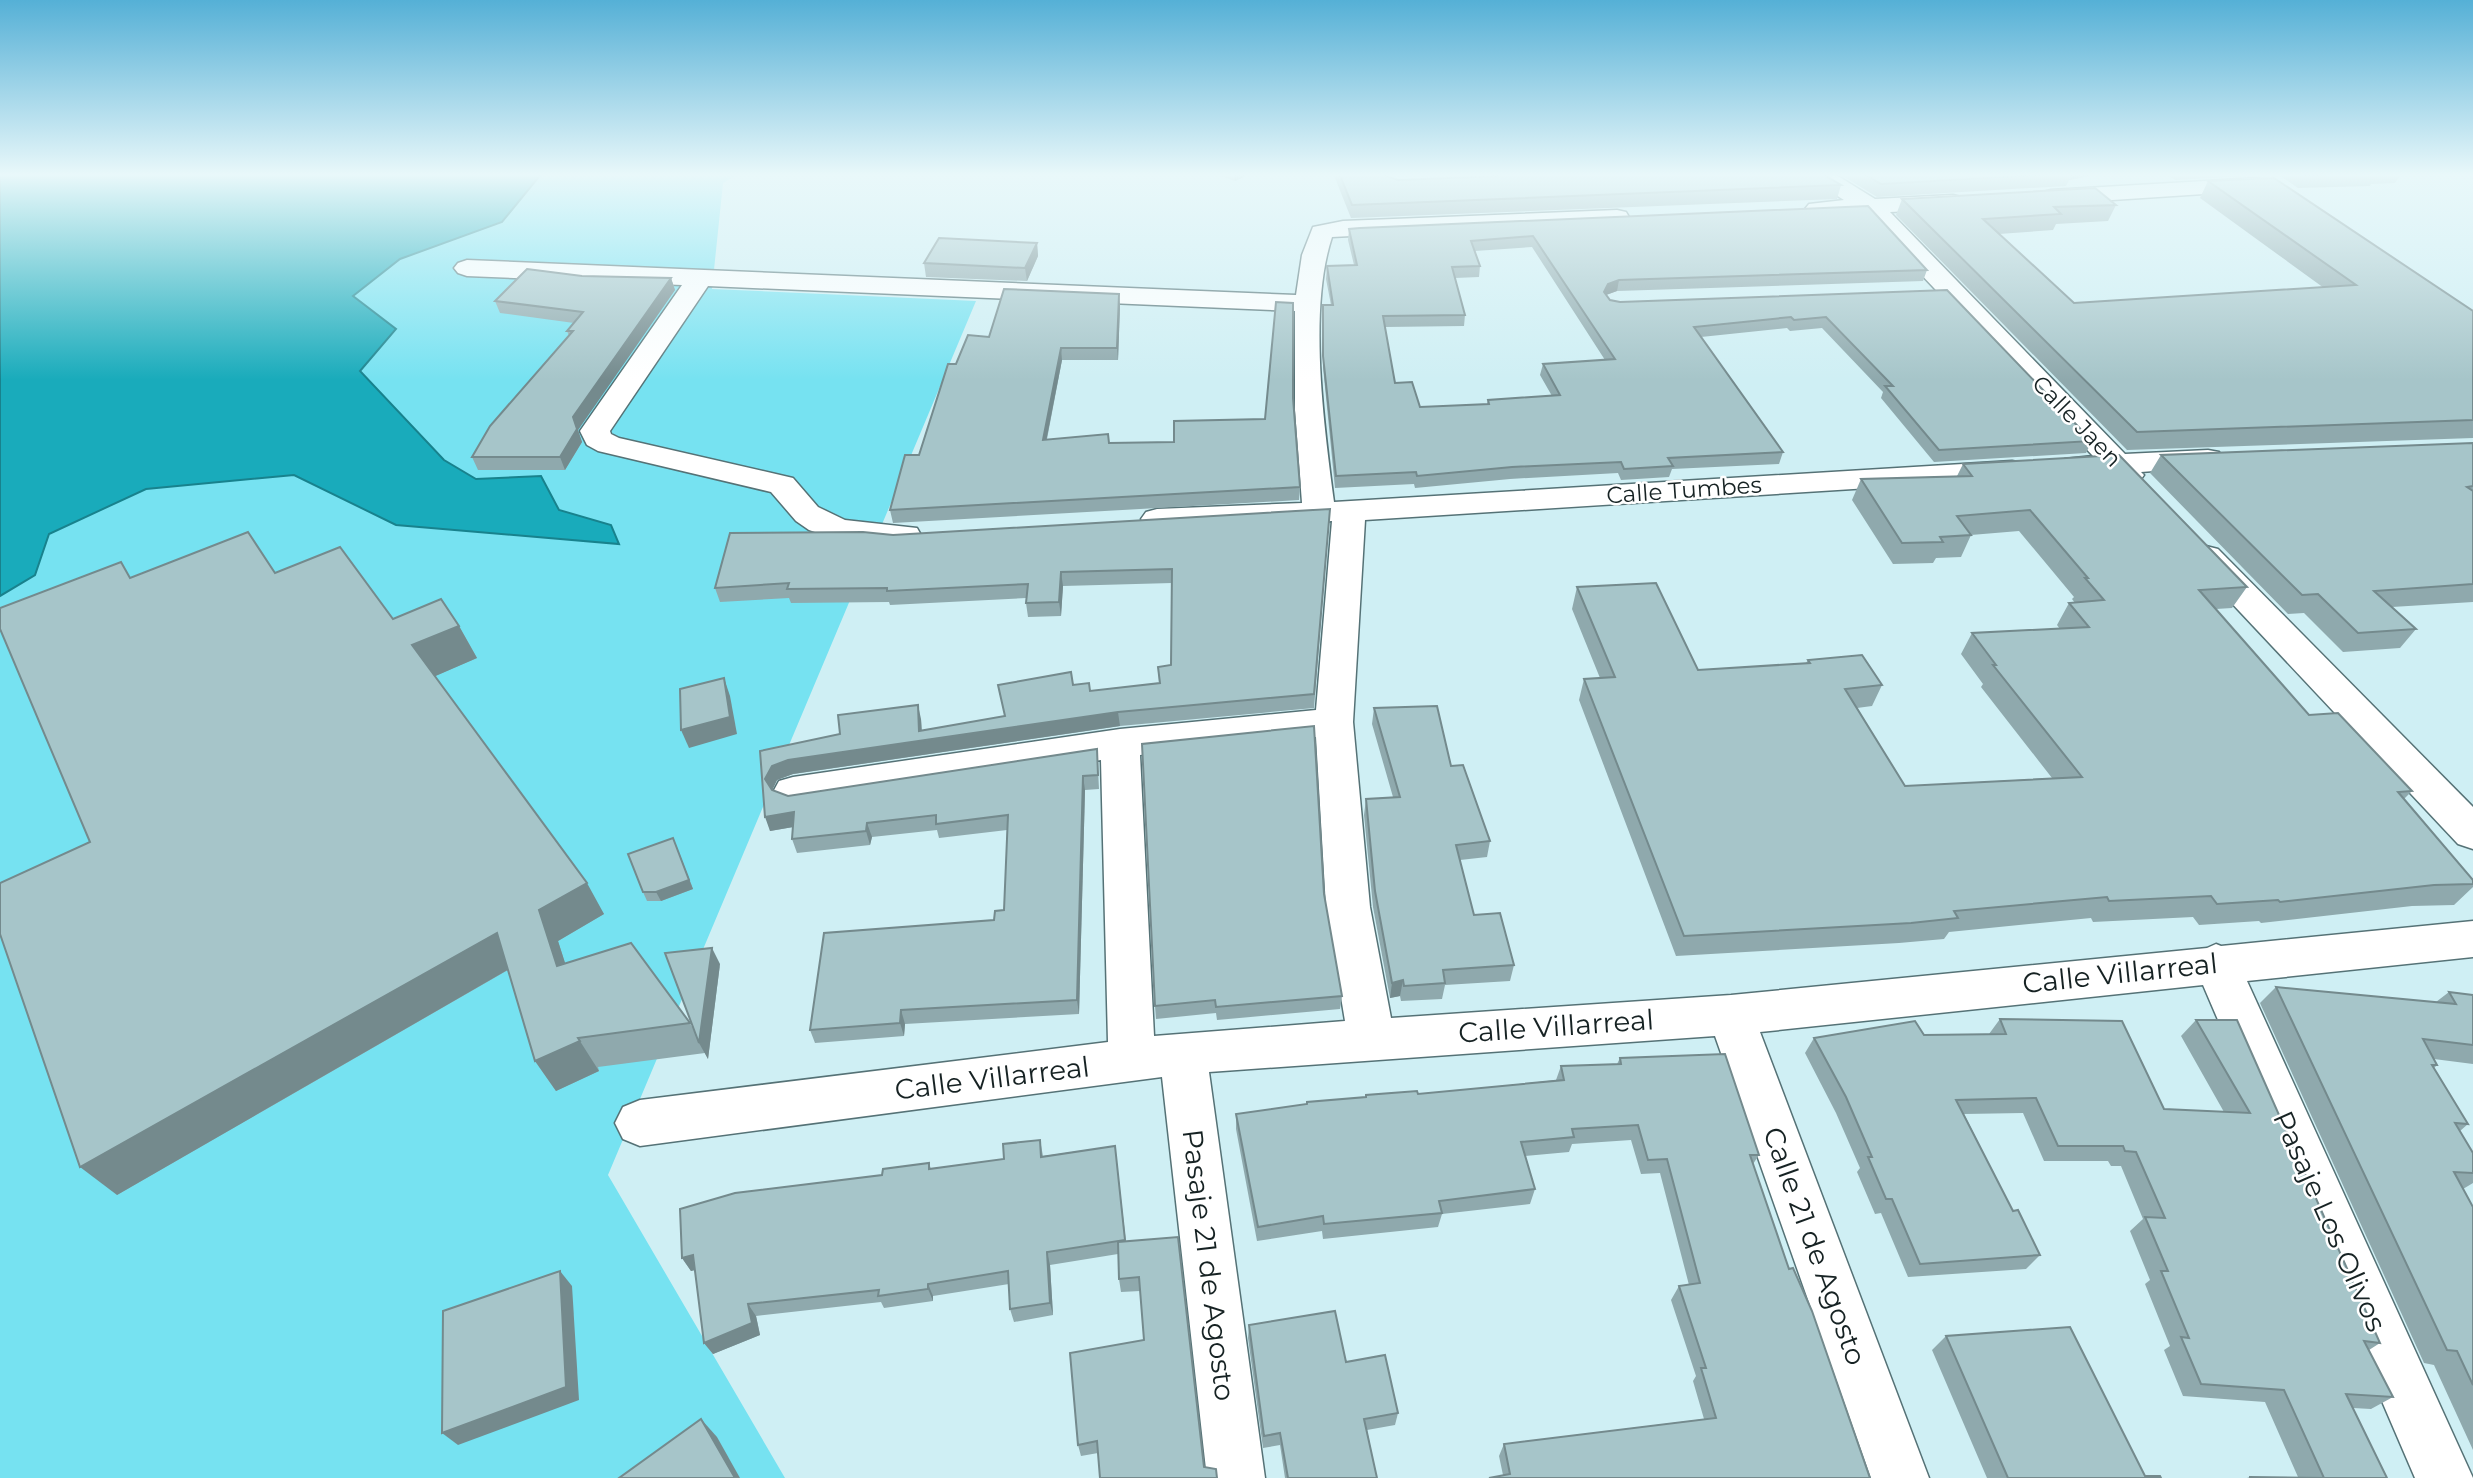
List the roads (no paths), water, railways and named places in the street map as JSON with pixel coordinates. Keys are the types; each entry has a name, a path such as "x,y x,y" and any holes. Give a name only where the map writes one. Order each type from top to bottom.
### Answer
{"street":[{"path":"1317,242 1309,304 1311,443 1334,511 1334,722 1348,907 1371,1038"},
{"name":"Calle Jaen","path":"1899,242 1937,290 2146,493"},
{"path":"467,268 1309,304"},
{"path":"701,277 595,431 598,439 609,445 782,485 807,514 821,523 842,530 896,536 938,533"},
{"name":"Calle Tumbes","path":"1133,521 2240,458"},
{"path":"2184,533 2473,833"},
{"path":"793,792 1120,743 1334,722"},
{"path":"1120,743 1132,1060"},
{"name":"Calle Villarreal","path":"640,1123 1183,1052 1731,1015 2216,963 2473,939"},
{"name":"Pasaje Los Olivos","path":"2216,963 2445,1478"},
{"name":"Calle 21 de Agosto","path":"1731,1015 1900,1478"},
{"name":"Pasaje 21 de Agosto","path":"1183,1052 1236,1478"}]}
